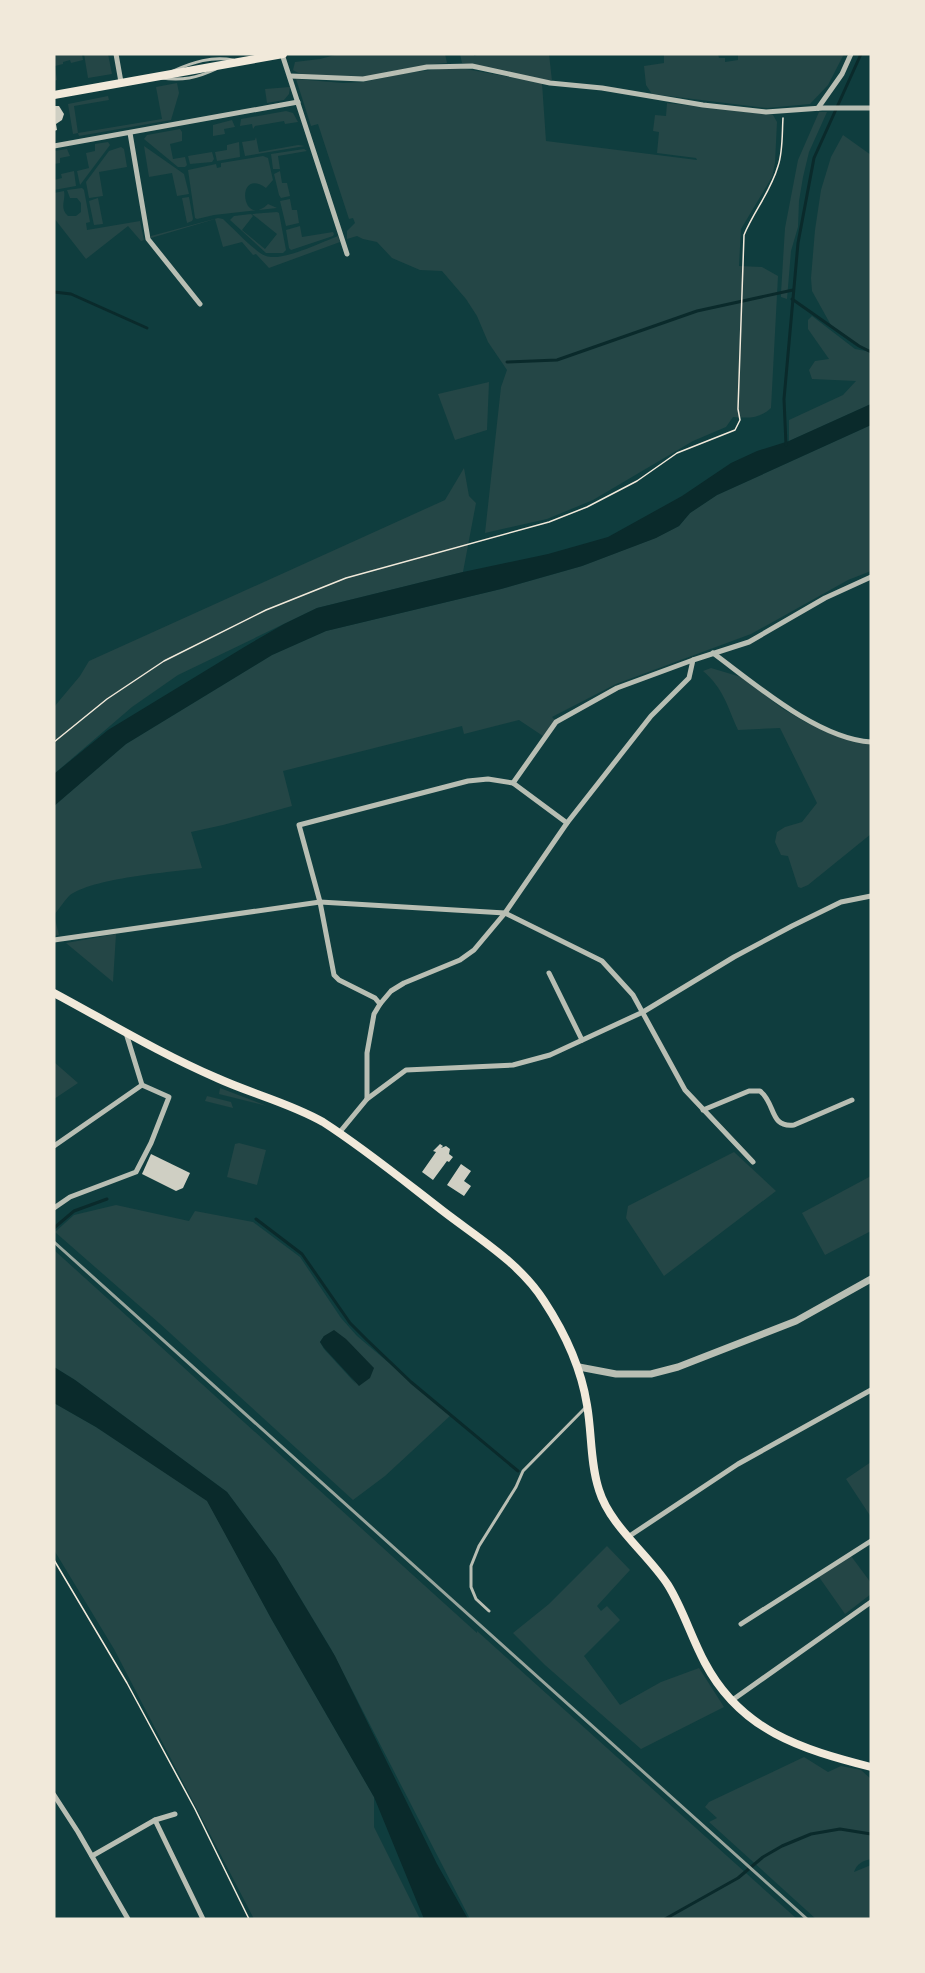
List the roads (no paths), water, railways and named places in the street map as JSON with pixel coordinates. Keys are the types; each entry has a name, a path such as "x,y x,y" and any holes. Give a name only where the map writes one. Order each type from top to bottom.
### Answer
{"main road":[{"path":"54,94 283,54"},
{"path":"54,993 176,1059 218,1079 306,1113 339,1133 463,1225 518,1270 543,1299 579,1367 588,1406 599,1492 606,1507 668,1585 706,1665 731,1701 753,1721 779,1737 808,1749 871,1767"}],"street":[{"path":"116,54 121,82"},
{"path":"283,54 347,254"},
{"path":"820,108 842,74 851,54"},
{"path":"290,76 363,79 426,67 472,66 550,83 602,88 703,105 766,111 871,108"},
{"path":"54,146 298,102"},
{"path":"130,133 148,238 200,304"},
{"path":"513,783 555,722 617,688 749,642 825,598 871,577"},
{"path":"714,653 787,708 849,738 871,742"},
{"path":"367,1099 367,1053 374,1014 380,1004 404,983 460,960 474,950 505,913 567,823 651,716 689,678 693,660"},
{"path":"380,1004 375,998 339,980 334,975 320,902 299,825 468,782 488,779 513,783 567,823"},
{"path":"339,1133 367,1099 406,1070 513,1065 550,1055 643,1012 725,962 792,926 841,902 871,896"},
{"path":"54,940 320,902 505,913 602,961 633,996 664,1056 685,1090 753,1162"},
{"path":"549,973 582,1040"},
{"path":"54,1208 70,1197 136,1172 151,1143 169,1097 142,1085 126,1032"},
{"path":"54,1146 142,1085"},
{"path":"703,1110 749,1091 760,1090 766,1095 778,1122 784,1126 794,1125 852,1101"},
{"path":"579,1367 616,1374 651,1374 678,1367 796,1321 871,1278"},
{"path":"628,1537 738,1464 871,1390"},
{"path":"741,1624 871,1541"},
{"path":"731,1701 871,1602"},
{"path":"54,1795 128,1919"},
{"path":"92,1856 155,1820 175,1814"},
{"path":"155,1820 203,1919"}],"lane":[{"path":"166,74 190,63 219,58 247,62"},
{"path":"151,77 177,81 200,76 223,66"},
{"path":"489,1611 476,1599 471,1587 471,1566 479,1546 516,1487 523,1471 581,1410 588,1406"}],"waterway":[{"path":"786,445 784,399 798,243 814,158 861,54"},
{"path":"507,362 557,360 697,311 793,290"},
{"path":"54,292 71,294 147,328"},
{"path":"792,299 871,352"},
{"path":"54,1228 74,1211 107,1199"},
{"path":"256,1219 302,1254 350,1323 367,1340 411,1382 518,1471"},
{"path":"665,1919 738,1878 763,1857 811,1834 840,1829 871,1834"}],"railway":[{"path":"54,1242 807,1919"}]}
